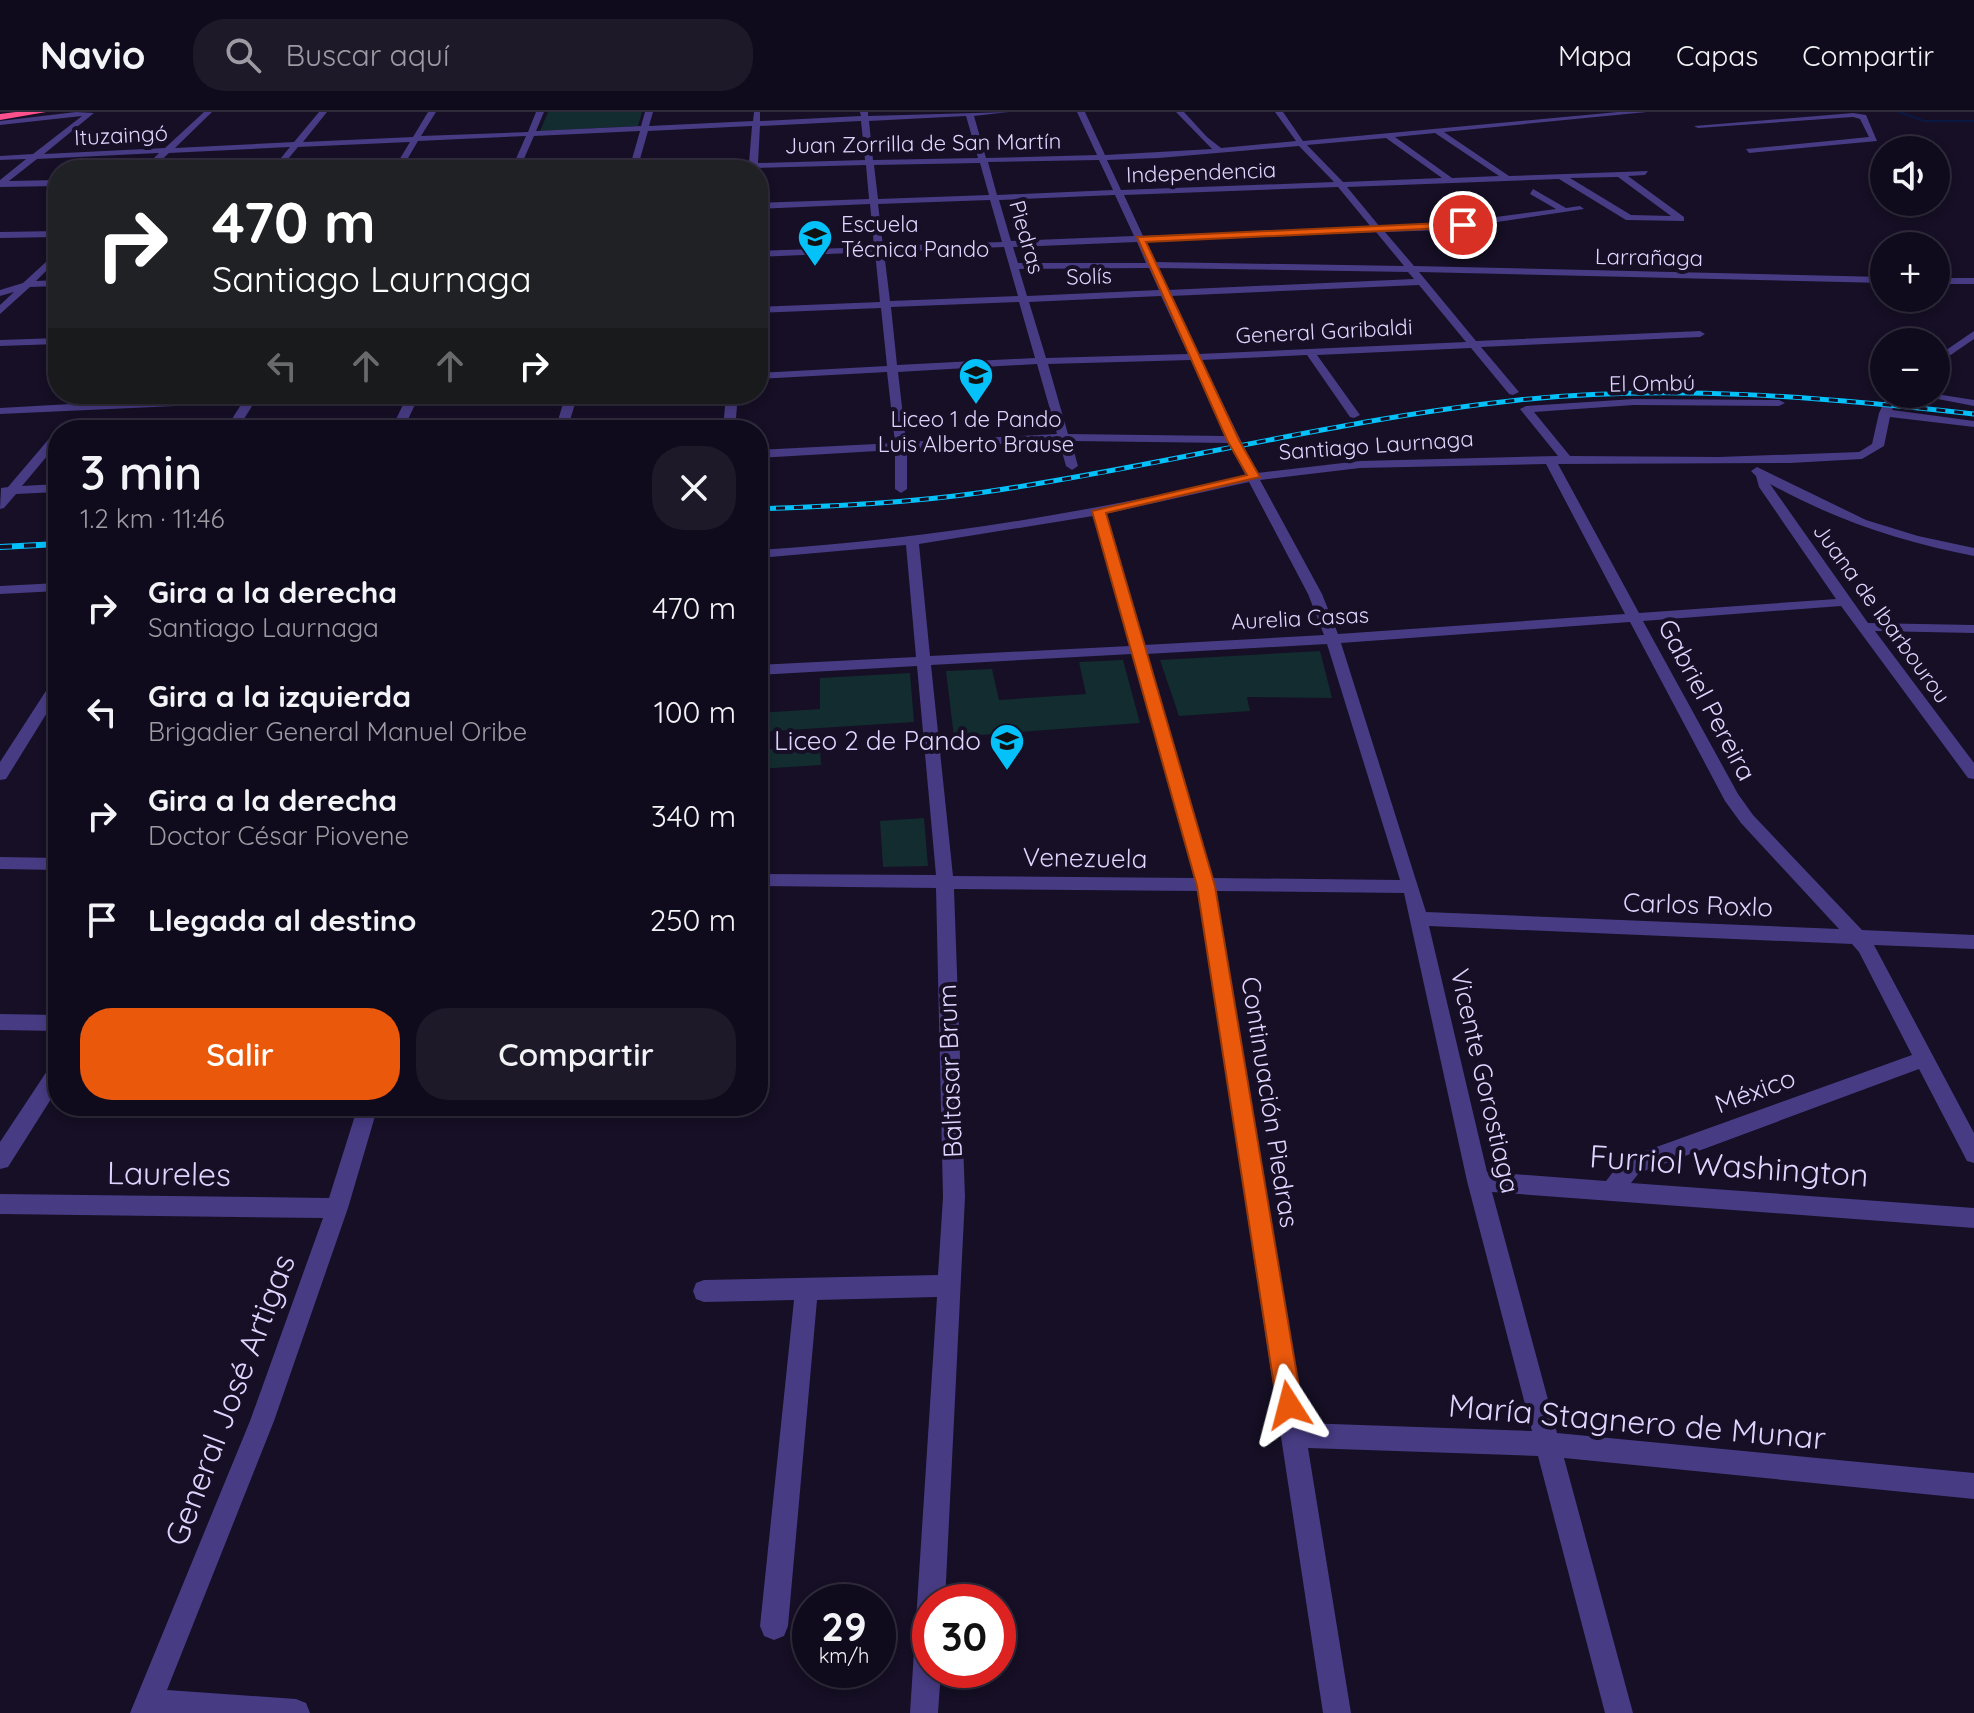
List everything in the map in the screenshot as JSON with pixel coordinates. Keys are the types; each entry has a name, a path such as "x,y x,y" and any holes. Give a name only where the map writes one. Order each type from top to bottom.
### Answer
{"highway":[{"path":"0,117 41,112"}],"street":[{"path":"0,123 92,112"},
{"path":"0,184 92,112"},
{"path":"157,160 208,112"},
{"path":"283,160 323,112"},
{"path":"403,160 432,112"},
{"path":"519,160 540,112"},
{"path":"636,160 649,112"},
{"path":"754,160 757,112"},
{"name":"Ituzaingó","path":"0,158 757,123 865,115 1005,112"},
{"name":"Vicente Gorostiaga","path":"1081,112 1233,440 1315,594 1334,639 1420,919 1478,1181 1619,1713"},
{"path":"1180,112 1204,139 1220,151"},
{"path":"1279,112 1301,143 1341,185 1513,392"},
{"name":"Juan Zorrilla de San Martín","path":"768,166 1220,151 1643,112"},
{"path":"1746,112 1815,146"},
{"name":"Piedras","path":"969,113 1072,466"},
{"path":"865,115 890,370 901,448 901,489"},
{"path":"1698,126 1859,116 1863,117 1874,139 1749,151"},
{"path":"1435,130 1509,179"},
{"path":"1387,135 1451,181"},
{"name":"Independencia","path":"768,206 1645,173"},
{"path":"1562,177 1629,218 1681,219 1621,175"},
{"path":"0,184 48,183"},
{"path":"1533,192 1565,211"},
{"path":"768,254 1453,226 1580,209"},
{"path":"0,235 48,234"},
{"path":"0,311 26,282 48,264"},
{"name":"Larrañaga","path":"1015,266 1152,265 1870,280"},
{"path":"1950,281 1974,281"},
{"path":"3,290 26,282 48,283"},
{"name":"Solís","path":"768,310 1421,282"},
{"name":"General Garibaldi","path":"768,376 1700,334"},
{"path":"1950,352 1974,334"},
{"path":"0,343 48,341"},
{"path":"1310,352 1354,415"},
{"path":"1950,399 1974,403"},
{"name":"El Ombú","path":"1567,460 1526,409 1634,402 1779,403"},
{"path":"72,418 84,404"},
{"path":"0,411 128,404"},
{"path":"1887,408 1885,413 1974,424"},
{"name":"Santiago Laurnaga","path":"768,553 912,541 1098,511 1290,471 1463,459 1739,461 1873,452 1878,446 1885,413"},
{"path":"768,454 1062,437 1233,440"},
{"path":"0,505 6,491 48,446"},
{"name":"Gabriel Pereira","path":"1550,460 1731,797 1747,819 1859,936 1974,1154"},
{"path":"1739,461 1857,524 1921,543 1974,552"},
{"name":"Juana de Ibarbourou","path":"1762,474 1765,487 1845,602 1974,774"},
{"path":"6,491 48,489"},
{"name":"Continuación Piedras","path":"1098,511 1206,886 1337,1713"},
{"name":"Baltasar Brum","path":"912,541 945,882 954,1197 932,1584"},
{"path":"0,590 48,588"},
{"name":"Aurelia Casas","path":"768,669 1334,639 1845,602"},
{"path":"1863,627 1974,629"},
{"path":"0,775 48,699"},
{"path":"40,711 48,711"},
{"path":"0,863 48,864"},
{"name":"Venezuela","path":"768,880 1411,887"},
{"name":"Carlos Roxlo","path":"1420,919 1974,942"},
{"path":"0,1022 48,1023"},
{"name":"México","path":"1612,1189 1631,1166 1926,1058"},
{"path":"0,1160 48,1086"},
{"name":"General José Artigas","path":"146,1708 262,1421 337,1208 365,1116"},
{"name":"Furriol Washington","path":"1478,1181 1974,1218"},
{"name":"Laureles","path":"0,1204 337,1208"},
{"path":"704,1291 949,1286"},
{"path":"774,1626 807,1289"},
{"name":"María Stagnero de Munar","path":"1294,1435 1546,1444 1974,1486"},
{"path":"924,1713 925,1688"},
{"path":"146,1708 296,1713"}],"green space":[{"path":"548,112 642,112 638,126 540,131"},
{"path":"1320,651 1332,698 1247,697 1250,711 1179,716 1160,660"},
{"path":"1123,660 1140,723 954,737 946,671 992,669 999,700 1086,694 1079,662"},
{"path":"910,673 914,722 768,731 768,712 820,709 820,678"},
{"path":"820,746 821,765 768,768 768,749"},
{"path":"924,818 928,866 883,867 880,821"}],"waterway":[{"path":"1899,112 1924,121 1974,121"}],"railway":[{"path":"768,509 957,496 1452,408 1576,395 1747,395 1861,402 1974,414"},
{"path":"0,547 48,545"}],"place":[{"name":"Escuela Técnica Pando","path":"815,268"},
{"name":"Liceo 1 de Pando Luis Alberto Brause","path":"976,406"},
{"name":"Liceo 2 de Pando","path":"1007,772"}],"route":[{"path":"1289,1405 1206,886 1098,511 1254,477 1233,440 1140,239 1463,225"}]}
